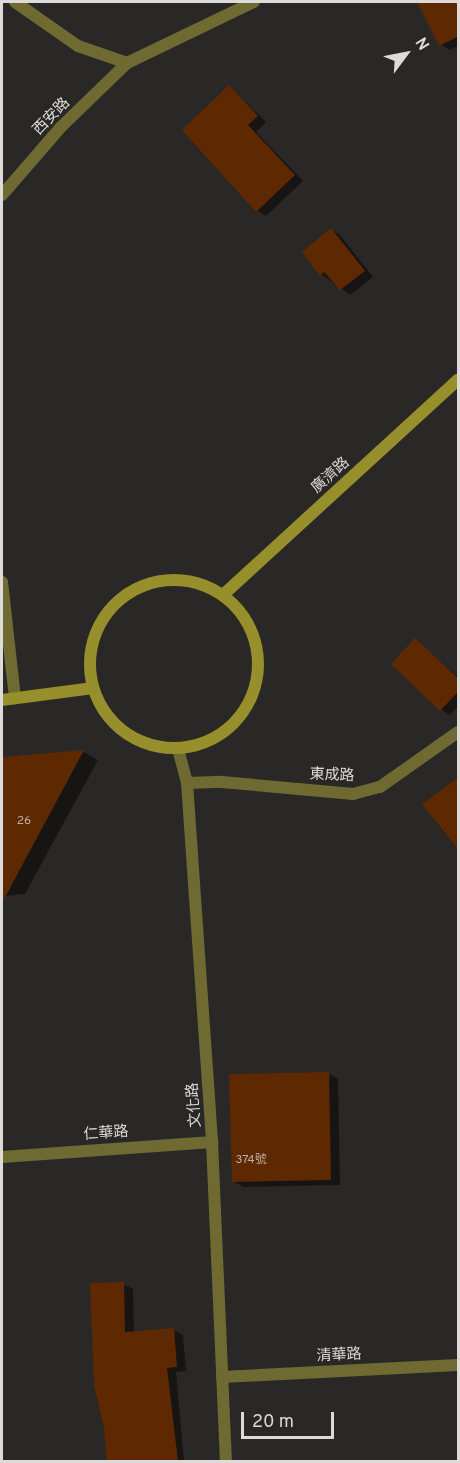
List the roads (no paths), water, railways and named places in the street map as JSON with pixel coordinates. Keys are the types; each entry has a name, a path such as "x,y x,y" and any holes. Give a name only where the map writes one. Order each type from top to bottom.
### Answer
{"main road":[{"name":"廣濟路","path":"223,595 459,380"},
{"path":"166,579 196,582 223,595 242,613 254,636 259,662 255,688 244,712 227,731 204,744 178,749 151,745 126,733 106,713 93,688 90,659 97,630 113,605 138,587 166,579"},
{"path":"2,700 93,688"}],"street":[{"path":"15,2 78,46 127,63"},
{"name":"西安路","path":"2,195 61,127 127,63 254,2"},
{"path":"2,582 15,698"},
{"name":"東成路","path":"187,783 222,782 353,794 380,787 459,732"},
{"name":"文化路","path":"178,749 187,783 212,1142 226,1461"},
{"name":"仁華路","path":"2,1157 212,1142"},
{"name":"清華路","path":"222,1377 459,1365"}]}
